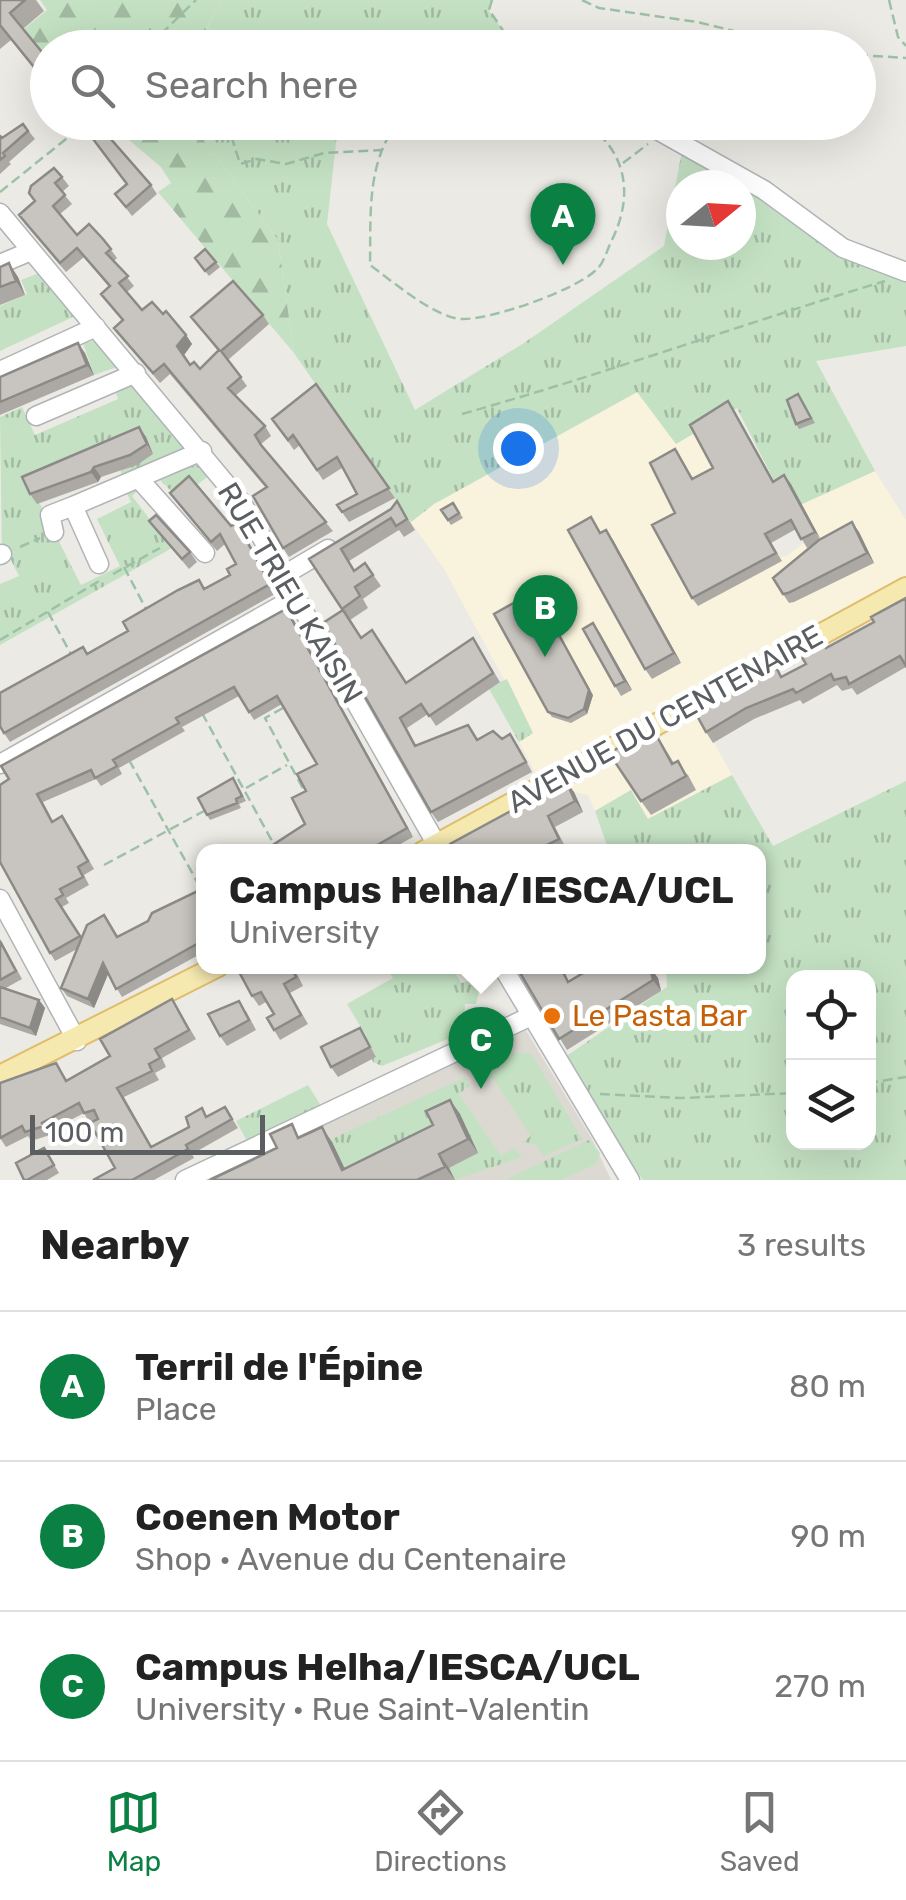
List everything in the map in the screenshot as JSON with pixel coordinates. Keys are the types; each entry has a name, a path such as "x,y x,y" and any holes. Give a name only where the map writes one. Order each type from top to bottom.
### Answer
{"main road":[{"name":"AVENUE DU CENTENAIRE","path":"443,844 906,588"},
{"path":"0,1076 77,1041 203,974"}],"street":[{"path":"672,140 764,190 843,248 898,276"},
{"name":"RUE TRIEU KAISIN","path":"0,213 242,502 431,844"},
{"path":"0,264 31,251"},
{"path":"0,371 96,327"},
{"path":"36,416 136,373"},
{"path":"54,532 50,516 202,451"},
{"path":"139,479 205,553"},
{"path":"73,506 100,564"},
{"path":"284,575 344,540"},
{"path":"0,764 296,597"},
{"path":"0,899 77,1041"},
{"path":"506,974 630,1180"},
{"path":"184,1180 530,1018"}],"path":[{"path":"165,30 196,0"},
{"path":"492,0 489,10 502,30"},
{"path":"582,0 599,8 731,30"},
{"path":"889,0 898,37 906,46"},
{"path":"876,56 906,58"},
{"path":"0,192 65,140"},
{"path":"232,140 240,164 257,159 286,164 324,153 382,150"},
{"path":"388,140 371,185 370,265 416,299 460,320 531,305 598,269 626,213 620,165 606,140"},
{"path":"620,165 653,140"},
{"path":"462,414 620,370 753,321 898,276"},
{"path":"1,555 54,532"},
{"path":"0,640 160,548"},
{"path":"124,567 150,616"},
{"path":"48,612 74,659"},
{"path":"295,701 265,718 312,806"},
{"path":"201,711 274,844"},
{"path":"126,753 196,879"},
{"path":"244,789 290,764"},
{"path":"104,865 214,806"},
{"path":"876,1082 906,1077"},
{"path":"574,1092 682,1098 786,1092"}],"shaded area":[{"path":"638,392 676,444 696,432 766,562 788,555 804,543 800,503 875,471 906,520 906,577 737,673 536,774 519,742 533,733 444,569 411,522 434,504"},
{"path":"699,716 732,775 647,819 631,790 595,811 588,795 574,792 571,786"},
{"path":"525,1029 592,1139 611,1180 209,1180"}],"green space":[{"path":"40,0 221,0 206,30 30,30 30,48 17,35 47,10"},
{"path":"221,0 492,0 489,11 502,30 206,30"},
{"path":"129,140 204,140 278,240 294,353 158,192 171,183 161,167"},
{"path":"204,140 336,140 327,224 415,410 524,343 664,246 666,235 666,260 756,260 756,193 843,248 906,272 906,346 816,361 875,471 789,510 737,408 676,444 637,392 434,504 411,522 294,353 278,240"},
{"path":"683,146 721,170 678,170"},
{"path":"39,273 75,316 0,351 0,306 27,294 21,280"},
{"path":"98,340 117,367 94,375 83,343"},
{"path":"132,383 187,450 123,480 120,468 153,454 146,437 39,502 81,585 120,566 97,519 131,502 125,489 134,484 139,489 132,496 172,548 0,645 0,584 19,576 9,556 2,554 0,417 22,407 35,435 118,399 115,390"},
{"path":"201,459 211,474 179,499 155,475"},
{"path":"507,679 533,733 519,742 488,687"},
{"path":"732,775 773,846 906,781 906,1180 643,1180 562,1059 667,987 666,974 766,974 766,844 607,844 595,811 631,790 648,819"},
{"path":"390,974 456,974 461,983 482,978 476,1004 465,1004 464,1022 471,1023 472,1029 382,1066 373,1062 363,1038 366,1036 347,1004 393,978"},
{"path":"513,1053 531,1053 582,1139 544,1156 536,1145 523,1142 531,1136 493,1078 479,1082 475,1076"},
{"path":"465,1077 469,1086 459,1094 501,1156 514,1148 522,1157 455,1180 449,1168 477,1153 459,1114 349,1180 330,1140"},
{"path":"308,1085 323,1109 254,1140 246,1139 236,1121"},
{"path":"589,1140 600,1153 596,1164 561,1180 505,1180"}],"building":[{"path":"0,0 25,0 10,13 30,37 30,62 0,25"},
{"path":"23,124 28,131 0,160 0,136"},
{"path":"94,140 112,140 151,185 126,207 115,194 127,184"},
{"path":"54,168 62,177 55,183 65,195 53,206 77,235 89,224 103,239 111,249 106,253 128,276 119,283 142,310 152,302 163,314 166,311 186,335 177,346 190,365 194,362 200,369 219,350 191,317 233,281 263,315 221,351 241,377 228,388 265,426 255,435 261,445 326,522 283,548 253,496 267,487 164,364 153,373 114,328 123,320 101,294 110,286 77,248 60,263 19,215 35,201 29,193 31,186"},
{"path":"205,249 216,262 205,271 195,258"},
{"path":"9,263 16,281 0,287 0,267"},
{"path":"78,343 87,365 0,402 0,377"},
{"path":"316,384 389,488 342,512 337,505 357,494 337,457 317,470 293,435 288,440 272,419"},
{"path":"798,394 811,418 796,424 787,400"},
{"path":"728,401 773,482 784,475 815,532 801,539 791,520 765,534 776,553 692,598 652,525 675,513 650,463 675,449 692,479 713,468 690,425"},
{"path":"139,427 147,444 130,455 30,494 22,477"},
{"path":"189,476 231,526 237,523 270,584 4,733 0,726 0,693 83,647 87,654 128,631 123,622 178,590 199,580 204,589 230,575 227,569 236,564 220,534 211,542 170,493"},
{"path":"397,501 407,519 396,526 391,518 341,549 354,571 365,563 373,575 355,587 360,596 342,609 309,559 391,509"},
{"path":"453,503 459,513 448,520 441,510"},
{"path":"156,515 190,552 182,559 149,521"},
{"path":"591,517 600,533 606,530 674,653 645,669 568,530"},
{"path":"852,522 867,553 783,594 773,578 819,540"},
{"path":"535,591 589,690 584,709 568,718 548,712 494,614"},
{"path":"906,598 906,666 900,656 849,684 846,677 834,680 831,674 796,693 793,689 746,708 706,732 695,712 776,667 781,677 806,664 800,654 823,641 826,648 874,622 871,617"},
{"path":"286,609 407,828 379,844 274,844 305,824 292,798 306,791 297,774 317,764 277,696 249,712 234,687 176,718 179,723 113,760 117,766 95,778 91,770 37,794 52,822 62,816 88,861 78,867 83,877 60,889 63,895 56,899 80,936 50,953 0,862 0,785 9,779 1,766"},
{"path":"343,610 361,638 372,630 406,683 473,638 493,673 429,716 421,704 400,718 415,746 468,725 477,740 493,731 502,739 510,734 526,762 431,812 323,623"},
{"path":"593,623 625,681 615,686 583,629"},
{"path":"653,729 672,764 678,761 686,776 641,801 609,753"},
{"path":"233,778 242,796 236,799 237,803 207,815 198,798"},
{"path":"566,781 575,801 548,816 559,839 549,844 450,844"},
{"path":"196,892 196,944 116,989 103,963 88,999 61,988 87,925 104,915 117,937 148,921 152,913"},
{"path":"0,941 16,971 0,980"},
{"path":"240,974 295,974 296,977 284,984 301,1015 274,1030 267,1018 274,1014 261,992 252,996"},
{"path":"521,974 564,974 568,982 582,974 652,974 653,980 559,1039"},
{"path":"0,987 39,1000 30,1028 0,1017"},
{"path":"172,999 189,1030 155,1049 160,1058 149,1064 152,1071 117,1088 151,1147 189,1127 186,1117 202,1108 206,1117 225,1107 232,1119 132,1180 93,1180 115,1168 90,1123 98,1119 94,1110 84,1113 79,1103 42,1123 44,1126 25,1132 22,1126 0,1138 0,1083 56,1063 66,1081 110,1056 100,1039"},
{"path":"239,1001 249,1020 220,1036 208,1014"},
{"path":"360,1028 370,1047 331,1067 321,1047"},
{"path":"450,1100 468,1139 439,1154 445,1167 417,1180 210,1180 277,1148 270,1134 292,1124 298,1138 322,1127 342,1170 433,1125 426,1111"},
{"path":"44,1148 54,1165 24,1180 16,1163"}],"place":[{"name":"Terril de l'Épine","path":"563,265"},
{"name":"Coenen Motor","path":"545,657"},
{"name":"Le Pasta Bar","path":"552,1016"},
{"name":"Campus Helha/IESCA/UCL","path":"481,1089"}]}
